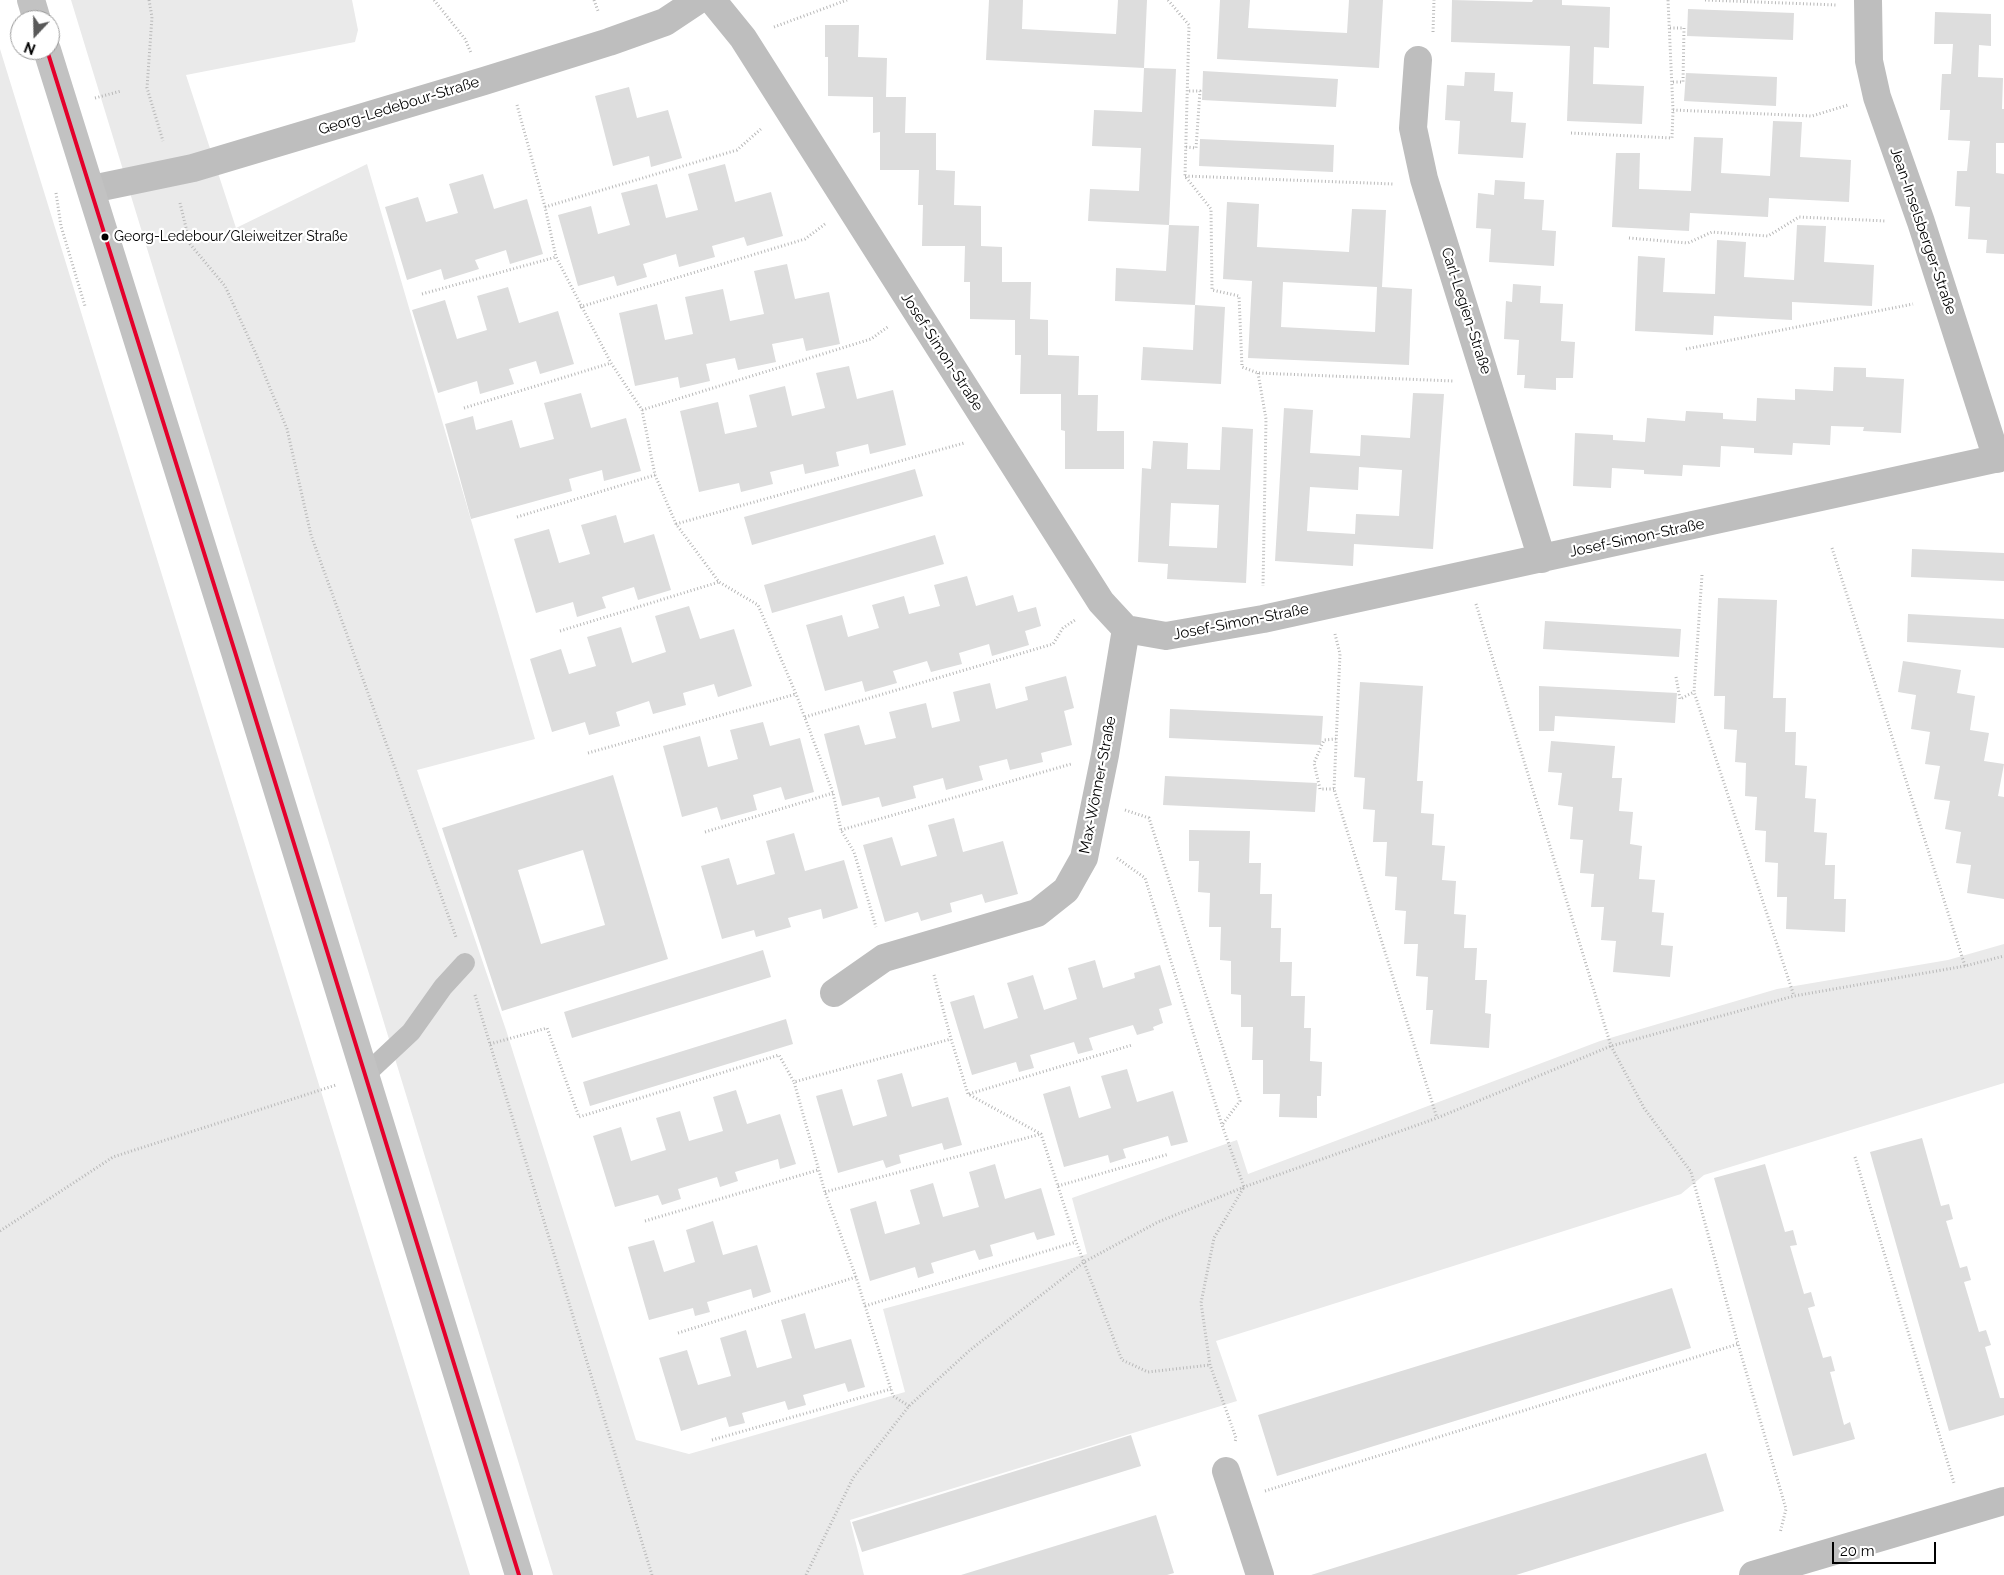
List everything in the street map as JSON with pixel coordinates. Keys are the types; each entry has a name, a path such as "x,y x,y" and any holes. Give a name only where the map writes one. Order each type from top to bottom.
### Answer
{"main road":[{"path":"51,60 519,1575"}],"street":[{"name":"Georg-Ledebour-Straße","path":"92,189 193,168 609,42 665,22 698,0"},
{"name":"Josef-Simon-Straße","path":"712,0 743,38 1101,602 1126,629 1166,636 1263,619 2001,458"},
{"name":"Jean-Inselsberger-Straße","path":"1868,3 1869,61 1877,97 2001,458"},
{"name":"Carl-Legien-Straße","path":"1418,60 1413,128 1424,179 1542,559"},
{"name":"Max-Wönner-Straße","path":"834,993 884,958 1037,913 1066,890 1084,858 1096,801 1126,629"},
{"path":"1226,1471 1260,1575"},
{"path":"1765,1573 2004,1500"}],"lane":[{"path":"366,1075 411,1032 443,988 465,963"}],"path":[{"path":"149,0 152,17 147,88 172,172 190,244 225,286 287,429 311,536 465,963 652,1575"},
{"path":"434,0 496,77 545,207 556,257 580,307 611,364 642,410 655,475 676,524 720,582 758,606 796,694 833,793 841,830 854,852 884,958"},
{"path":"743,38 847,0"},
{"path":"1168,0 1189,25 1185,176 1211,208 1212,290 1239,296 1242,367 1258,373 1488,383"},
{"path":"1571,133 1672,138 1673,110 1668,0"},
{"path":"1705,0 1868,3"},
{"path":"1670,28 1684,28 1683,82 1672,82"},
{"path":"1186,147 1196,148 1200,92 1187,91"},
{"path":"1673,110 1812,116 1877,97"},
{"path":"545,207 737,150 786,106"},
{"path":"1185,176 1396,184 1424,179"},
{"path":"580,307 805,239 849,205"},
{"path":"1629,238 1688,244 1712,232 1768,236 1798,216 1921,222"},
{"path":"422,294 556,257"},
{"path":"1686,348 1946,298"},
{"path":"642,410 871,339 914,308"},
{"path":"464,408 611,364"},
{"path":"1258,373 1266,419 1263,619"},
{"path":"676,524 996,434"},
{"path":"517,517 655,475"},
{"path":"1832,548 1965,966"},
{"path":"1466,575 1611,1046 1644,1108 1690,1172 1786,1509 1765,1573"},
{"path":"1702,575 1694,692 1794,996"},
{"path":"560,631 720,582"},
{"path":"805,718 1053,644 1063,628 1101,602"},
{"path":"1329,604 1340,654 1334,789 1437,1118"},
{"path":"1676,677 1680,699 1694,692"},
{"path":"588,753 796,694"},
{"path":"1334,789 1320,789 1314,763 1324,740 1336,739"},
{"path":"841,830 1104,755"},
{"path":"706,832 833,793"},
{"path":"1096,801 1149,818 1240,1102 1222,1125"},
{"path":"1088,837 1145,878 1222,1125 1244,1187"},
{"path":"927,945 951,1039 968,1094 1041,1134 1076,1242 1122,1360 1148,1372 1210,1365"},
{"path":"806,1575 853,1478 910,1406 970,1350 1084,1262 1158,1222 1244,1187 1437,1118 1611,1046 1794,996 1965,966 2004,956"},
{"path":"490,1044 547,1028 579,1117 779,1055 794,1082 818,1170 856,1278 893,1396 910,1406"},
{"path":"794,1082 951,1039"},
{"path":"968,1094 1132,1045"},
{"path":"0,1231 113,1157 366,1075"},
{"path":"825,1192 1041,1134"},
{"path":"1058,1186 1170,1154"},
{"path":"1855,1157 1963,1513"},
{"path":"645,1221 818,1170"},
{"path":"1226,1471 1236,1438 1210,1365 1201,1304 1214,1238 1244,1187"},
{"path":"865,1306 1076,1242"},
{"path":"678,1333 856,1278"},
{"path":"1237,1500 1738,1344"},
{"path":"712,1440 891,1389"}],"shaded area":[{"path":"71,0 352,0 358,30 355,42 186,75 236,228 367,164 535,739 417,770 506,1030 636,1440 689,1454 905,1392 883,1309 1087,1254 1072,1198 1237,1140 1248,1174 1600,1041 1777,989 1948,960 2004,944 2004,1083 1704,1175 1681,1194 1216,1341 1237,1401 850,1520 864,1575 553,1575"},
{"path":"0,49 470,1575 0,1575"}],"building":[{"path":"989,0 1023,0 1022,29 1116,34 1118,0 1147,0 1144,68 986,60"},
{"path":"1220,0 1250,0 1248,28 1347,33 1349,0 1383,0 1379,68 1217,59"},
{"path":"1452,0 1532,2 1533,0 1562,0 1562,5 1610,7 1609,48 1594,47 1593,84 1644,86 1642,124 1567,121 1570,46 1451,42"},
{"path":"1688,9 1794,13 1793,40 1687,36"},
{"path":"1935,12 1991,14 1991,46 1979,45 1978,77 2003,78 2004,143 1996,143 1996,173 2004,174 2004,254 1986,253 1987,240 1968,239 1970,207 1955,206 1957,171 1967,171 1970,141 1948,140 1950,110 1940,110 1942,74 1951,74 1953,44 1934,44"},
{"path":"825,25 859,25 858,57 887,58 886,97 906,97 905,133 936,133 936,170 955,171 954,205 981,206 981,246 1002,247 1002,282 1031,282 1030,319 1048,320 1048,355 1079,356 1078,395 1098,395 1097,431 1124,431 1124,469 1065,469 1065,431 1061,430 1061,394 1020,394 1021,355 1015,355 1015,320 970,319 970,282 964,282 965,246 922,246 923,205 918,205 919,170 880,170 880,132 873,133 873,97 828,96 828,57 825,57"},
{"path":"1144,68 1176,69 1169,225 1088,221 1090,189 1139,191 1141,148 1092,146 1094,110 1142,112"},
{"path":"1203,71 1338,79 1336,107 1202,100"},
{"path":"1465,72 1495,73 1494,91 1513,92 1511,122 1526,123 1523,158 1458,154 1460,121 1445,120 1447,85 1464,86"},
{"path":"1686,73 1777,77 1776,106 1684,101"},
{"path":"629,87 637,118 668,110 682,158 651,167 649,156 613,166 595,96"},
{"path":"1773,121 1802,122 1800,157 1851,160 1849,202 1769,198 1768,217 1690,213 1689,231 1612,227 1616,153 1640,153 1639,189 1691,191 1694,137 1723,138 1721,173 1770,176"},
{"path":"1200,139 1334,145 1333,172 1199,166"},
{"path":"725,164 735,202 771,192 783,236 747,246 744,237 712,246 715,257 679,267 676,254 643,264 647,277 617,286 614,276 578,286 558,215 591,206 598,234 630,225 621,193 657,184 666,218 698,210 688,174"},
{"path":"483,174 494,209 527,199 543,254 510,264 506,250 475,260 479,269 444,280 441,269 407,280 385,207 418,197 426,222 458,213 449,184"},
{"path":"1495,180 1525,182 1524,199 1544,200 1542,230 1556,231 1554,266 1489,262 1491,229 1476,228 1478,193 1494,195"},
{"path":"1227,202 1259,204 1257,247 1349,252 1352,209 1386,210 1382,287 1412,289 1409,365 1248,358 1252,281 1223,279","holes":["1283,282 1377,287 1375,332 1281,327"]},
{"path":"1169,225 1199,226 1195,305 1115,301 1116,268 1166,271"},
{"path":"1797,225 1826,226 1824,262 1874,265 1872,306 1792,302 1792,320 1714,316 1713,335 1635,331 1638,256 1665,258 1663,292 1715,294 1717,240 1746,242 1744,277 1794,280"},
{"path":"787,264 795,299 829,292 840,344 806,351 803,338 772,344 776,362 738,370 735,358 706,364 710,381 680,388 678,377 635,386 619,313 657,304 665,340 693,334 685,297 723,289 730,321 764,314 754,271"},
{"path":"1513,284 1541,286 1540,303 1563,304 1561,341 1575,342 1573,378 1556,378 1556,390 1524,388 1525,375 1517,375 1519,340 1504,339 1506,301 1512,302"},
{"path":"508,287 519,323 558,311 574,364 540,374 536,361 509,369 514,384 480,394 477,381 438,393 412,310 445,300 457,339 487,330 477,296"},
{"path":"1195,305 1225,307 1221,384 1141,380 1143,347 1193,350"},
{"path":"849,366 857,399 893,390 906,445 870,454 868,444 836,452 839,466 805,474 803,464 770,472 773,484 741,492 739,483 699,492 680,411 718,402 725,434 757,427 749,395 785,386 792,416 825,408 816,373"},
{"path":"1834,367 1866,368 1866,377 1904,379 1901,433 1863,431 1864,427 1831,426 1830,445 1793,443 1792,455 1754,453 1754,448 1721,446 1720,467 1683,465 1682,476 1644,474 1644,470 1612,468 1611,488 1573,486 1575,433 1613,435 1613,440 1645,442 1647,418 1685,421 1686,411 1723,413 1723,419 1756,421 1757,398 1795,400 1795,389 1833,391"},
{"path":"581,393 591,428 626,418 641,471 604,481 602,470 569,479 572,491 471,519 445,424 473,416 476,430 512,420 520,448 554,439 544,403"},
{"path":"1413,393 1444,394 1433,549 1354,544 1353,566 1275,561 1284,408 1313,410 1310,453 1360,456 1361,435 1410,438","holes":["1359,467 1402,470 1399,516 1356,514 1355,534 1307,531 1310,487 1358,490"]},
{"path":"1222,427 1253,429 1246,583 1167,579 1168,564 1138,562 1142,468 1151,469 1153,441 1188,443 1187,469 1220,470","holes":["1171,503 1219,505 1217,548 1169,546"]},
{"path":"915,469 923,496 752,545 744,517"},
{"path":"616,515 624,543 654,534 671,590 638,600 634,587 602,597 606,608 577,617 573,602 536,613 514,539 549,529 559,563 590,554 581,525"},
{"path":"935,535 944,564 772,613 764,585"},
{"path":"1912,549 2004,553 2004,581 1911,577"},
{"path":"967,576 976,606 1013,595 1018,612 1036,607 1041,626 1025,631 1029,645 992,656 989,644 959,653 962,664 931,672 927,661 893,671 897,683 865,692 862,681 825,691 806,625 842,615 848,637 879,628 872,605 904,596 909,614 940,606 934,585"},
{"path":"1718,598 1777,600 1773,698 1786,698 1785,732 1796,732 1795,765 1807,766 1805,798 1816,799 1814,832 1827,833 1825,865 1835,865 1834,899 1846,899 1845,932 1786,929 1787,897 1777,897 1778,863 1765,862 1766,831 1755,830 1757,797 1745,796 1746,763 1735,762 1737,730 1724,729 1725,696 1714,696"},
{"path":"689,606 700,639 734,629 752,686 718,697 714,684 683,693 686,705 653,714 649,701 616,712 620,726 589,735 585,722 552,732 530,659 561,649 569,674 596,666 587,637 621,627 632,663 666,652 655,616"},
{"path":"1908,614 2004,619 2004,648 1907,642"},
{"path":"1545,621 1681,629 1679,657 1543,649"},
{"path":"1903,661 1961,670 1957,693 1975,696 1970,730 1989,733 1984,761 2004,764 1998,796 2004,797 2004,899 1967,893 1971,865 1956,863 1961,832 1945,829 1950,801 1934,799 1940,766 1925,764 1930,732 1911,729 1916,695 1898,692"},
{"path":"1066,676 1074,708 1064,711 1072,745 1041,753 1043,762 1010,770 1007,759 979,766 983,780 946,790 943,778 913,786 916,798 882,807 879,797 842,806 824,734 859,725 865,745 896,738 889,712 926,703 932,728 960,721 953,692 990,683 996,709 1028,700 1025,687"},
{"path":"1360,682 1423,686 1417,781 1423,781 1421,813 1434,814 1432,845 1445,846 1442,880 1456,881 1454,914 1466,915 1464,948 1477,948 1475,980 1487,980 1485,1013 1491,1014 1489,1048 1430,1044 1433,1010 1426,1010 1428,977 1416,976 1418,944 1404,944 1406,911 1395,910 1397,877 1385,876 1387,842 1373,842 1375,810 1363,809 1365,778 1354,777"},
{"path":"1539,686 1677,693 1675,723 1555,716 1554,731 1539,731"},
{"path":"1170,709 1323,716 1321,745 1169,738"},
{"path":"763,722 770,746 800,738 814,792 785,800 781,787 753,795 757,810 721,820 717,807 682,817 663,746 700,736 708,767 738,759 730,730"},
{"path":"1551,741 1615,746 1612,778 1622,778 1619,811 1633,812 1630,844 1642,846 1639,879 1655,880 1652,912 1664,913 1661,945 1673,946 1670,977 1613,972 1616,941 1601,940 1604,907 1591,907 1594,874 1580,873 1583,840 1570,839 1573,807 1558,805 1562,773 1548,772"},
{"path":"613,775 668,959 502,1011 442,828","holes":["583,850 605,925 541,944 518,870"]},
{"path":"1165,776 1317,783 1315,812 1163,805"},
{"path":"954,818 963,852 1003,841 1018,894 985,903 982,894 950,903 952,912 921,921 918,912 885,922 863,845 892,837 901,866 937,856 928,825"},
{"path":"1189,830 1250,831 1249,863 1261,863 1260,894 1272,894 1271,928 1281,928 1280,962 1292,962 1291,996 1305,996 1304,1028 1311,1028 1310,1061 1322,1062 1321,1096 1317,1096 1317,1118 1279,1117 1280,1094 1263,1094 1263,1060 1252,1060 1253,1027 1241,1027 1241,995 1231,994 1231,961 1220,960 1221,927 1209,927 1210,893 1198,892 1199,861 1189,861"},
{"path":"794,833 805,871 844,860 858,908 823,919 821,909 788,918 791,927 756,937 754,930 722,939 701,866 729,858 737,885 775,874 766,841"},
{"path":"763,950 771,977 572,1038 564,1012"},
{"path":"1095,960 1103,988 1135,978 1134,973 1160,965 1172,1005 1159,1009 1163,1023 1153,1027 1154,1030 1137,1035 1133,1025 1089,1038 1093,1050 1078,1054 1074,1042 1030,1055 1034,1068 1019,1072 1016,1062 972,1075 950,1002 974,995 984,1029 1018,1018 1007,983 1033,975 1044,1010 1077,999 1068,968"},
{"path":"786,1019 793,1044 590,1106 583,1082"},
{"path":"1127,1069 1137,1102 1173,1091 1188,1142 1171,1146 1168,1136 1123,1149 1126,1158 1110,1163 1108,1155 1064,1167 1043,1094 1070,1086 1079,1118 1111,1108 1101,1076"},
{"path":"902,1073 912,1107 948,1097 962,1145 944,1150 942,1143 899,1155 901,1163 886,1168 883,1160 838,1173 816,1096 842,1089 853,1126 887,1116 877,1080"},
{"path":"736,1090 747,1124 780,1114 796,1164 780,1169 778,1159 735,1172 738,1181 720,1187 717,1177 678,1189 681,1199 662,1205 658,1195 615,1207 593,1136 621,1127 631,1161 666,1150 656,1118 680,1111 689,1141 723,1131 713,1097"},
{"path":"1922,1138 1941,1206 1949,1204 1953,1219 1946,1221 1960,1268 1967,1266 1971,1280 1964,1282 1979,1332 1986,1330 1991,1345 1985,1347 2000,1398 2004,1398 2004,1415 1949,1431 1870,1152"},
{"path":"995,1164 1005,1199 1041,1188 1055,1235 1037,1240 1034,1232 990,1245 993,1256 979,1260 975,1250 931,1263 934,1273 918,1278 915,1267 870,1281 850,1209 876,1201 885,1234 920,1224 910,1190 933,1183 943,1217 979,1207 969,1172"},
{"path":"1765,1164 1785,1232 1793,1230 1797,1245 1790,1246 1804,1294 1811,1292 1815,1306 1808,1308 1823,1358 1831,1356 1835,1371 1830,1372 1844,1425 1850,1422 1855,1439 1793,1456 1714,1178"},
{"path":"713,1221 723,1255 757,1245 771,1292 753,1298 751,1289 707,1302 710,1312 695,1316 693,1308 649,1320 628,1247 654,1240 664,1272 695,1262 686,1230"},
{"path":"1672,1288 1691,1348 1277,1476 1258,1415"},
{"path":"805,1313 815,1349 851,1339 865,1387 848,1392 845,1383 803,1395 806,1405 788,1410 785,1401 742,1413 745,1423 729,1427 726,1417 681,1431 659,1358 687,1350 698,1385 731,1376 720,1338 746,1330 757,1368 792,1358 781,1320"},
{"path":"1131,1435 1141,1466 862,1552 852,1522"},
{"path":"1706,1453 1724,1511 1516,1575 1311,1575"},
{"path":"1156,1515 1174,1573 1167,1575 961,1575"}],"transit line":[{"path":"50,60 235,652 519,1575"}],"place":[{"name":"Georg-Ledebour/Gleiweitzer Straße","path":"105,237"}]}
